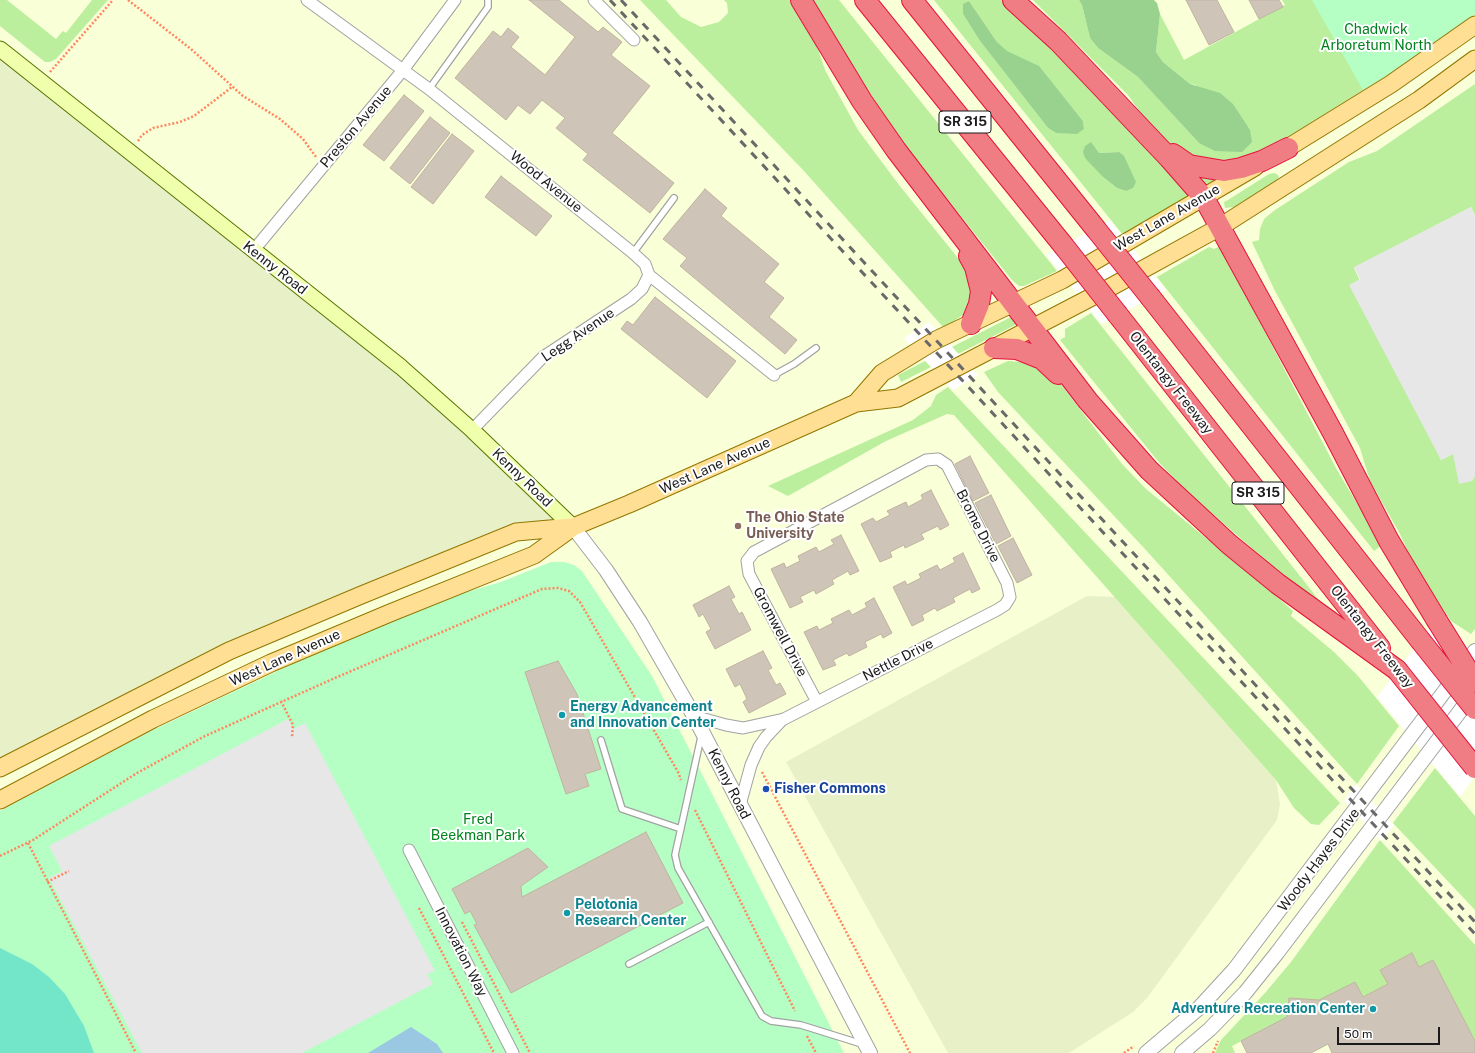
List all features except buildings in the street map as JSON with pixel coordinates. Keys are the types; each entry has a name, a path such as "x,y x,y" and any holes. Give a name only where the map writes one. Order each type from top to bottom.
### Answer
{"highway":[{"path":"801,0 862,101 896,150 1014,302 1088,401 1149,470 1229,544 1278,584 1397,670"},
{"name":"Olentangy Freeway","path":"865,0 1063,245 1475,768"},
{"name":"SR 315","path":"912,0 1151,298 1475,709"},
{"path":"1013,0 1058,41 1152,139 1204,198 1333,433 1389,541 1475,682"},
{"path":"1152,139 1189,165 1224,171 1241,168 1262,161 1288,148"},
{"path":"952,224 975,267 980,285 979,304 971,324"},
{"path":"994,348 1017,350 1042,359 1088,401"}],"main road":[{"name":"West Lane Avenue","path":"856,403 882,373 936,340 1062,280 1204,198 1391,84 1475,25"},
{"name":"Kenny Road","path":"0,49 400,367 472,430 573,527"},
{"name":"West Lane Avenue","path":"0,800 153,719 264,666 534,555 573,527 629,504 856,403 898,398 1109,288 1220,227 1419,100 1475,59"},
{"name":"West Lane Avenue","path":"0,768 229,651 359,596 516,532 573,527"}],"street":[{"name":"Wood Avenue","path":"307,0 429,89 633,252 645,264 648,275 774,375"},
{"name":"Preston Avenue","path":"253,251 403,70 455,0"},
{"path":"594,0 634,40"},
{"name":"Legg Avenue","path":"472,430 543,357 631,299 642,289 648,275"},
{"name":"Brome Drive","path":"747,561 754,552 926,460 938,459 947,465 1007,583 1010,597"},
{"name":"Kenny Road","path":"573,527 606,570 640,622 702,730 867,1049"},
{"name":"Gromwell Drive","path":"747,561 749,574 817,702"},
{"name":"Nettle Drive","path":"694,716 726,726 744,728 784,719 997,610 1005,604 1010,597"},
{"name":"Woody Hayes Drive","path":"1146,1053 1199,1008 1234,970 1475,651"},
{"name":"Woody Hayes Drive","path":"1182,1053 1210,1029 1245,993 1291,935 1475,690"},
{"name":"Nettle Drive","path":"740,805 751,765 759,747 766,737 784,719"},
{"name":"Innovation Way","path":"410,850 513,1053"}],"lane":[{"path":"429,89 488,7 488,0"},
{"path":"633,252 674,198"},
{"path":"774,375 794,364 816,348"},
{"path":"702,730 675,855 678,868 762,1016 771,1021 801,1025 867,1049"},
{"path":"601,740 622,809 681,829"},
{"path":"629,964 709,922"}],"path":[{"path":"41,82 112,0"},
{"path":"128,0 191,49 243,96 280,119 303,139 322,168"},
{"path":"129,152 142,135 153,128 180,122 194,116 232,87"},
{"path":"0,856 28,843 154,763 205,736 281,701 542,589 558,588 569,591 580,602 678,772 683,784"},
{"path":"281,701 293,725 292,737"},
{"path":"761,769 910,1053"},
{"path":"692,804 794,1011"},
{"path":"28,843 136,1053"},
{"path":"47,882 69,871"},
{"path":"419,908 494,1053"},
{"path":"462,922 530,1053"},
{"path":"806,1036 816,1053"},
{"path":"1213,1053 1220,1036"}],"shaded area":[{"name":"The Ohio State University","path":"0,0 1475,0 1475,1053 0,1053"},
{"path":"0,49 401,367 573,527 516,532 359,596 0,768"},
{"path":"1471,207 1475,215 1475,476 1472,481 1459,484 1453,454 1441,460 1349,285 1360,279 1354,267"},
{"path":"1087,596 1115,597 1276,780 1280,804 1277,820 1147,998 1133,1012 1069,1053 948,1053 786,762"},
{"path":"288,719 294,729 305,723 435,971 427,974 433,984 302,1053 142,1053 49,878 62,871 49,846"}],"green space":[{"path":"0,0 7,0 56,39 63,31 66,33 92,0 108,0 56,59 50,62 45,62 0,26"},
{"path":"640,0 666,0 681,17 701,27 719,22 728,13 727,3 724,0 790,0 818,49 825,70 858,130 899,185 966,268 974,290 967,312 944,328 804,171"},
{"path":"810,0 839,0 1057,271 1024,286 1019,286 1012,280 896,133"},
{"path":"934,0 1003,0 1056,49 1188,193 1187,197 1123,235","holes":["969,1 997,42 1006,51 1039,67 1083,121 1084,129 1077,133 1056,133 1048,128 980,41 963,14 963,5","1091,143 1099,153 1119,152 1126,191 1117,188 1103,177"]},
{"path":"1033,0 1079,0 1082,5 1090,38 1098,48 1138,77 1199,143 1196,85 1190,84 1163,62 1156,52 1160,14 1184,60 1285,5 1282,0 1475,0 1475,14 1392,72 1260,154 1245,160 1209,162 1175,149 1152,129 1128,95"},
{"path":"1079,0 1154,0 1157,3 1160,14 1156,52 1163,62 1190,84 1220,93 1233,104 1250,130 1252,142 1242,152 1215,151 1199,143 1138,77 1098,48 1090,38 1082,5"},
{"name":"Chadwick Arboretum North","path":"1312,0 1475,0 1475,14 1392,72 1363,90"},
{"path":"969,1 997,42 1007,51 1039,66 1083,121 1084,129 1077,134 1056,133 1048,128 980,41 963,14 963,4"},
{"path":"1475,84 1475,215 1471,207 1354,268 1441,460 1453,454 1472,481 1475,476 1475,629 1471,634 1451,621 1416,568 1400,534 1370,481 1360,448 1274,289 1252,242 1259,240 1260,229 1264,219 1275,210 1349,162 1377,151"},
{"path":"1091,142 1099,153 1119,152 1124,156 1136,182 1133,188 1126,191 1117,188 1103,177 1085,158 1083,152 1085,146"},
{"path":"1188,169 1223,176 1206,187"},
{"path":"1274,173 1279,177 1277,180 1234,207 1225,208 1224,202 1269,174"},
{"path":"1220,246 1337,470 1382,545 1374,551 1157,277 1209,247 1214,249"},
{"path":"1091,313 1322,604 1293,584 1184,489 1157,460 1060,340 1065,337 1065,329"},
{"path":"1013,316 1019,323 958,354 952,347"},
{"path":"925,361 931,367 901,382 898,375"},
{"path":"1008,361 1020,362 1050,370 1122,464 1146,489 1293,611 1291,616 1334,652 1358,676 1399,726 1357,784 1145,549 998,392 984,372"},
{"path":"948,387 1340,803 1319,825 1311,824 1294,808 1276,780 954,415 947,414 886,441 788,496 768,486 913,420 931,406 936,395"},
{"name":"Fred Beekman Park","path":"551,562 564,562 574,565 582,571 652,676 844,1053 0,1053 0,811 149,732 305,658 453,596 501,582"},
{"path":"1435,768 1475,816 1475,910 1393,823"},
{"path":"1380,840 1475,945 1475,1041 1433,960 1419,967 1412,953 1381,969 1388,984 1363,997 1355,982 1319,1000 1289,998 1287,1017 1232,1046 1235,1053 1215,1053 1221,1040 1265,993 1291,962"},
{"path":"0,948 32,964 49,977 65,994 84,1026 94,1053 0,1053"}],"water":[{"path":"411,1027 437,1044 443,1053 368,1053"}],"pier":[{"path":"1110,220 1166,290 1101,324 1046,255"},
{"path":"929,322 978,375 953,390 904,338"},
{"path":"1443,610 1475,659 1475,776 1460,797 1377,697"},
{"path":"1356,784 1394,825 1381,841 1344,801"}],"railway":[{"path":"610,0 1475,934"},
{"path":"621,0 1475,922"}],"place":[{"name":"The Ohio State University","path":"738,526"},
{"name":"Energy Advancement and Innovation Center","path":"562,715"},
{"name":"Fisher Commons","path":"766,789"},
{"name":"Pelotonia Research Center","path":"567,913"},
{"name":"Adventure Recreation Center","path":"1373,1009"}]}
